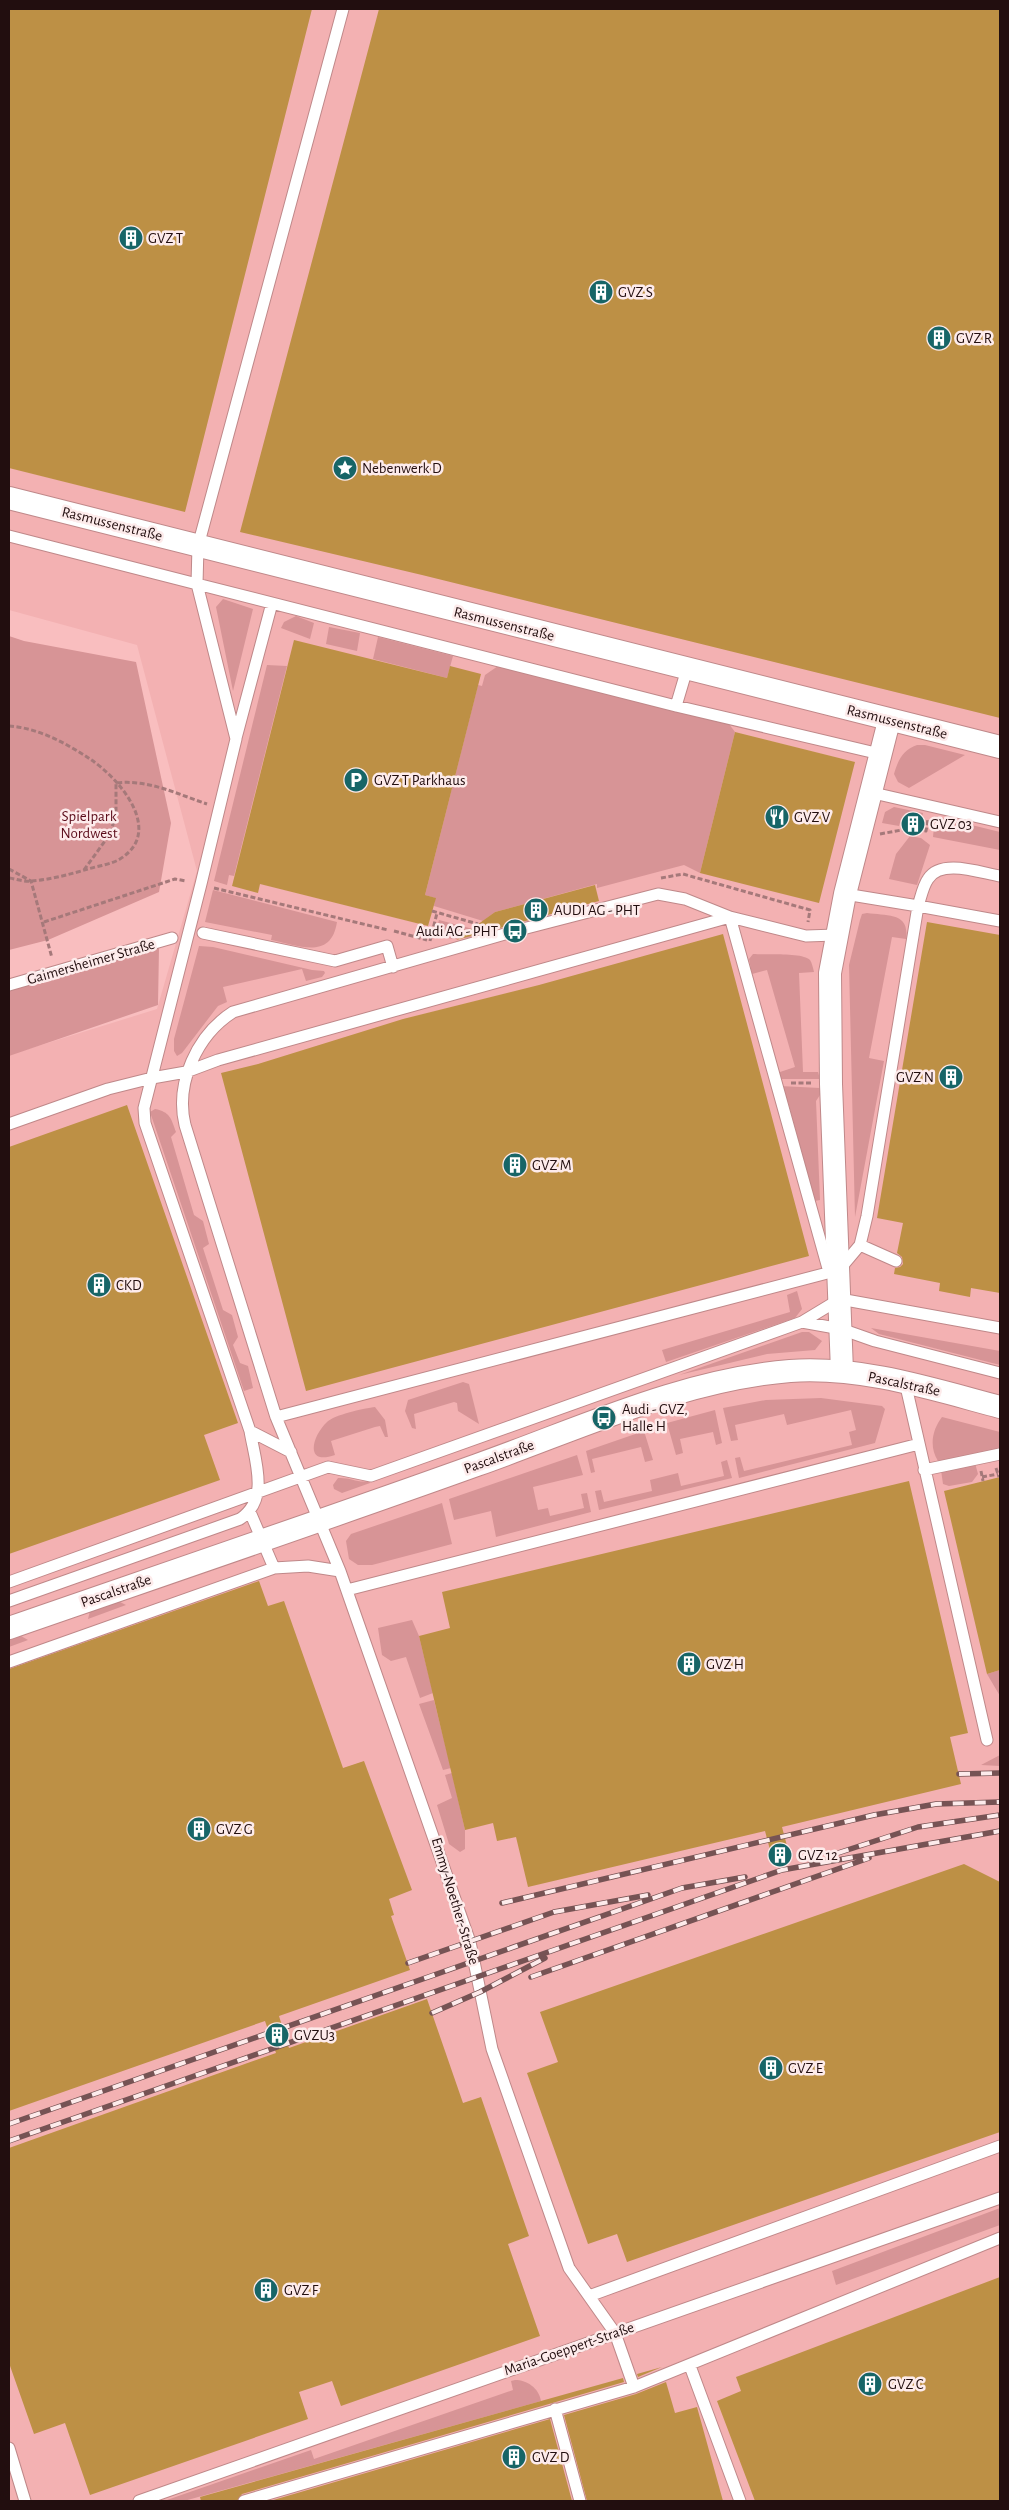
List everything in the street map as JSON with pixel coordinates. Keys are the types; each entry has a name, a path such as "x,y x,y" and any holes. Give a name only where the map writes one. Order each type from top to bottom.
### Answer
{"street":[{"name":"Rasmussenstraße","path":"9,498 889,721 1000,747"},
{"path":"842,1371 840,1299 834,1271 830,973 844,894 889,721"},
{"name":"Pascalstraße","path":"9,1628 319,1521 604,1418 713,1383 791,1371 842,1371 905,1382 1000,1406"}],"lane":[{"path":"236,739 197,584 198,546 342,9"},
{"path":"9,536 676,706 880,754"},
{"path":"9,1601 240,1519 250,1512 256,1504 259,1492 250,1431 145,1123 144,1108 272,603"},
{"path":"676,706 687,669"},
{"path":"869,792 1000,822"},
{"path":"276,1417 834,1271 860,1245 918,906 928,877 938,871 956,868 1000,876"},
{"path":"186,1072 208,1037 225,1017 233,1012 658,894 685,899 730,917 806,936 836,935"},
{"path":"844,894 1000,921"},
{"path":"9,1124 108,1089 186,1072 228,1058 730,917"},
{"path":"730,917 777,1083 834,1271"},
{"path":"203,933 335,962 387,946 393,967"},
{"name":"Gaimersheimer Straße","path":"9,984 56,973 172,938"},
{"path":"335,962 340,981"},
{"name":"Emmy-Noether-Straße","path":"186,1072 181,1110 276,1417 340,1571 470,1942 492,2049 569,2268 615,2333 634,2387"},
{"path":"860,1245 896,1261"},
{"path":"9,1582 328,1467 371,1476 802,1322 840,1299 1000,1328"},
{"path":"802,1322 841,1329 875,1340 1000,1373"},
{"path":"905,1382 987,1740"},
{"path":"250,1431 291,1452"},
{"path":"347,1590 919,1444"},
{"path":"924,1470 1000,1454"},
{"path":"250,1512 274,1568"},
{"path":"9,1662 274,1568 308,1566 340,1571"},
{"path":"589,2296 1000,2146"},
{"name":"Maria-Goeppert-Straße","path":"139,2501 1000,2198"},
{"path":"244,2501 634,2387 690,2366 740,2342 1000,2238"},
{"path":"690,2366 740,2501"},
{"path":"555,2410 580,2501"},
{"path":"9,2448 25,2501"}],"path":[{"path":"9,726 35,731 62,742 92,760 116,783 137,812 140,828 132,850 119,860 84,870 31,881 9,878"},
{"path":"116,783 133,780 147,783 219,808"},
{"path":"84,870 110,834 116,815 116,783"},
{"path":"876,834 907,829 926,832 931,807"},
{"path":"9,870 31,881 44,922 56,973"},
{"path":"654,880 682,874 810,910 806,936"},
{"path":"44,922 175,879 430,941 439,945 442,953"},
{"path":"432,911 478,924"},
{"path":"430,941 437,913"},
{"path":"777,1083 831,1084"},
{"path":"982,1477 998,1474"}],"shaded area":[{"path":"9,9 1000,9 1000,2501 9,2501 9,1055 157,1009 197,871 137,645 9,610"}],"green space":[{"path":"223,599 253,609 233,691 216,607"},
{"path":"296,616 314,623 310,639 281,628 284,622"},
{"path":"329,627 360,633 357,651 326,644"},
{"name":"Spielpark Nordwest","path":"9,636 24,641 136,662 171,823 159,892 48,940 9,950"},
{"path":"378,637 453,656 447,678 373,659"},
{"path":"267,665 287,666 234,876 229,875 227,885 214,881"},
{"path":"498,666 729,724 735,732 700,873 684,865 597,888 597,884 495,912 483,921 434,906 435,898 425,895 478,685 482,686 485,675"},
{"path":"917,745 925,745 965,755 909,788 898,782 894,774 902,756"},
{"path":"894,807 923,813 921,823 901,819 899,826 882,823 885,812"},
{"path":"935,816 1000,832 1000,850 933,837"},
{"path":"910,836 921,838 930,845 917,885 889,879 896,854"},
{"path":"213,890 337,922 334,934 328,942 312,948 271,940 272,935 205,922"},
{"path":"862,914 889,915 901,920 906,930 906,939 892,937 869,1058 884,1061 855,1217 849,965"},
{"path":"439,920 473,929 476,937 452,939 435,934"},
{"path":"199,946 213,947 312,970 324,971 325,973 322,977 306,981 302,969 223,987 227,1002 218,1006 182,1053 177,1056 174,1051 174,1039"},
{"path":"159,948 158,1005 9,1056 9,989"},
{"path":"753,954 792,955 806,957 811,961 814,972 799,973 803,1072 818,1072 820,1079 778,1079 777,1073 795,1067 767,970 752,974 749,959"},
{"path":"780,1086 820,1088 820,1095 816,1101 820,1200 815,1201 788,1102 783,1100"},
{"path":"155,1109 169,1116 176,1132 171,1137 194,1215 203,1221 209,1244 203,1248 223,1310 232,1315 238,1337 233,1345 240,1363 248,1366 253,1388 244,1391 150,1112"},
{"path":"797,1291 802,1309 795,1318 666,1362 662,1350 790,1312 787,1295"},
{"path":"871,1328 1000,1351 1000,1365 879,1334"},
{"path":"802,1332 809,1332 822,1341 815,1350 767,1354 679,1375"},
{"path":"463,1382 469,1384 479,1424 458,1411 457,1403 454,1402 414,1414 416,1429 412,1428 405,1411 408,1400"},
{"path":"821,1398 882,1406 885,1409 875,1443 739,1478 735,1458 740,1457 744,1471 852,1445 849,1432 856,1430 851,1410 787,1425 784,1414 735,1425 738,1440 731,1441 723,1408 766,1400"},
{"path":"375,1407 385,1420 388,1437 385,1437 380,1426 375,1427 331,1441 335,1455 325,1457 315,1453 315,1441 327,1422 343,1414"},
{"path":"715,1410 722,1443 716,1445 713,1432 680,1439 683,1453 676,1455 667,1423"},
{"path":"942,1417 1000,1432 1000,1450 938,1461 933,1450 933,1439 936,1427"},
{"path":"644,1431 653,1460 645,1462 641,1447 592,1459 595,1472 591,1473 586,1451"},
{"path":"577,1455 583,1475 533,1487 538,1510 548,1508 550,1516 584,1508 581,1494 587,1493 591,1512 496,1537 491,1511 454,1520 449,1499"},
{"path":"727,1460 732,1478 599,1510 595,1491 601,1490 604,1502 652,1491 650,1480 678,1473 681,1486 724,1476 721,1462"},
{"path":"975,1463 978,1474 972,1482 949,1486 943,1484 941,1470"},
{"path":"338,1478 369,1481 370,1483 342,1493 334,1489 333,1485"},
{"path":"442,1503 452,1544 372,1565 358,1565 349,1559 346,1541 351,1534"},
{"path":"118,1601 126,1605 88,1619 90,1611"},
{"path":"412,1620 419,1636 433,1693 420,1698 406,1657 391,1661 382,1655 378,1628"},
{"path":"21,1636 28,1640 9,1647 9,1640"},
{"path":"1000,1670 1000,1696 987,1674"},
{"path":"434,1700 451,1768 443,1770 419,1704"},
{"path":"1000,1755 1000,1766 981,1765"},
{"path":"452,1773 465,1830 465,1849 460,1852 449,1844 437,1805 452,1798 445,1775"},
{"path":"1000,2208 1000,2225 836,2285 832,2271"},
{"path":"511,2381 524,2381 532,2386 538,2392 541,2401 184,2501 164,2501 311,2450 314,2459 513,2390"}],"building":[{"name":"GVZ T","path":"9,9 312,9 185,512 9,468"},
{"path":"379,9 1000,9 1000,718 240,532"},
{"name":"GVZ T Parkhaus","path":"294,640 447,678 450,666 481,674 425,895 436,898 428,926 260,884 258,893 232,886"},
{"name":"GVZ V","path":"735,732 855,762 819,903 700,873"},
{"name":"AUDI AG - PHT","path":"595,885 599,901 456,940 495,912"},
{"name":"GVZ N","path":"927,922 1000,935 1000,1293 971,1288 970,1297 939,1291 940,1283 894,1274 895,1268 903,1264 902,1257 897,1253 903,1223 877,1218"},
{"name":"GVZ M","path":"723,934 809,1256 306,1391 221,1073 258,1064 403,1019 539,985"},
{"name":"CKD","path":"127,1105 238,1423 204,1435 220,1480 9,1554 9,1147"},
{"path":"1000,1477 1000,1670 987,1674 944,1491"},
{"name":"GVZ H","path":"909,1481 968,1733 950,1737 961,1784 782,1827 790,1857 773,1861 765,1831 528,1887 516,1837 497,1841 493,1823 465,1830 419,1636 450,1628 442,1592"},
{"path":"259,1581 268,1606 284,1601 343,1768 364,1761 412,1890 389,1899 394,1915 391,1916 410,1970 279,2016 289,2048 427,1999 463,2103 481,2097 529,2236 508,2244 540,2336 341,2406 332,2381 299,2392 308,2419 90,2495 65,2423 34,2434 9,2363 9,2148 276,2053 265,2021 9,2111 9,1669"},
{"name":"GVZ E","path":"964,1864 1000,1882 1000,2132 627,2262 617,2234 588,2244 527,2073 558,2062 540,2012"},
{"name":"GVZ C","path":"1000,2277 1000,2501 755,2501 717,2401 741,2391 736,2377"},
{"path":"662,2367 638,2377 637,2374"},
{"path":"623,2378 624,2382 242,2494 237,2501 201,2501 200,2497"},
{"path":"666,2382 675,2413 697,2407 723,2501 587,2501 564,2415 636,2394"},
{"path":"550,2419 572,2501 270,2501"}],"railway":[{"path":"959,1774 1000,1773"},
{"path":"502,1903 874,1815 936,1804 1000,1802"},
{"path":"838,1853 918,1827 1000,1815"},
{"path":"9,2141 782,1870 1000,1831"},
{"path":"531,1977 869,1858"},
{"path":"9,2124 682,1888 745,1877"},
{"path":"408,1963 554,1912 648,1895"},
{"path":"432,2013 480,1992 545,1958"}],"place":[{"name":"GVZ T","path":"131,238"},
{"name":"GVZ S","path":"601,292"},
{"name":"GVZ R","path":"939,338"},
{"name":"Nebenwerk D","path":"345,468"},
{"name":"GVZ T Parkhaus","path":"356,780"},
{"name":"GVZ V","path":"777,817"},
{"name":"GVZ 03","path":"913,824"},
{"name":"AUDI AG - PHT","path":"536,910"},
{"name":"Audi AG - PHT","path":"515,931"},
{"name":"GVZ N","path":"951,1077"},
{"name":"GVZ M","path":"515,1165"},
{"name":"CKD","path":"99,1285"},
{"name":"Audi - GVZ, Halle H","path":"604,1418"},
{"name":"GVZ H","path":"689,1664"},
{"name":"GVZ G","path":"199,1829"},
{"name":"GVZ 12","path":"780,1855"},
{"name":"GVZU3","path":"277,2035"},
{"name":"GVZ E","path":"771,2068"},
{"name":"GVZ F","path":"266,2290"},
{"name":"GVZ C","path":"870,2384"},
{"name":"GVZ D","path":"514,2457"}]}
